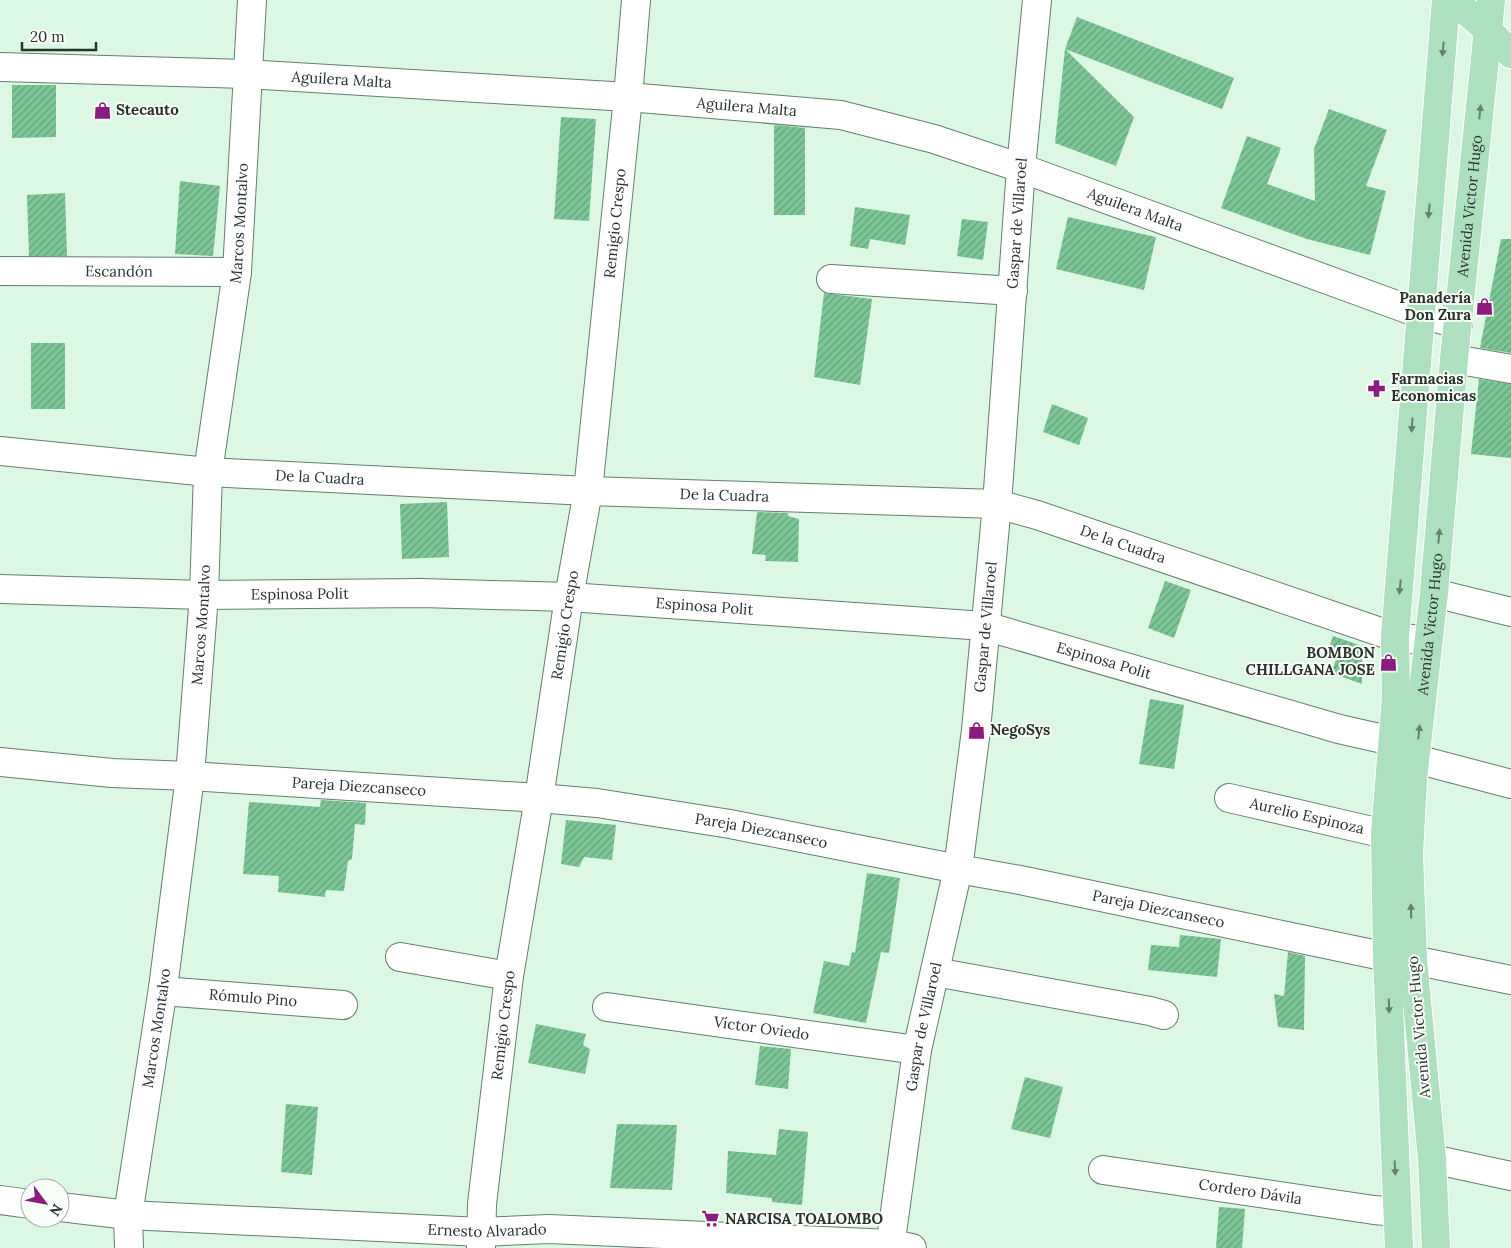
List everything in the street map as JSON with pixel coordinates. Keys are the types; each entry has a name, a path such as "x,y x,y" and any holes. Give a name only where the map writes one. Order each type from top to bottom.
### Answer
{"main road":[{"name":"Avenida Victor Hugo","path":"1436,1248 1432,1159 1400,959 1385,834 1396,698 1395,637 1446,0"},
{"path":"1453,0 1488,30 1511,54"},
{"name":"Avenida Victor Hugo","path":"1399,1248 1397,1212 1400,959 1413,779 1434,593 1454,360 1491,0"}],"street":[{"name":"Marcos Montalvo","path":"129,1248 128,1215 163,988 190,776 204,595 208,472 237,272 252,0"},
{"name":"Remigio Crespo","path":"481,1240 482,1204 509,976 539,798 569,598 588,491 636,0"},
{"name":"Gaspar de Villaroel","path":"898,1247 917,1050 958,870 976,730 997,504 1021,168 1037,0"},
{"name":"Aguilera Malta","path":"0,67 247,74 628,97 841,115 934,140 1021,168 1421,314 1458,324"},
{"name":"Escandón","path":"0,271 237,272"},
{"path":"831,279 1013,291"},
{"path":"1454,360 1511,369"},
{"name":"De la Cuadra","path":"0,451 208,472 588,491 997,504 1037,515 1395,637 1428,641"},
{"name":"Espinosa Polit","path":"0,589 204,595 421,593 569,598 985,626 1339,729 1392,741"},
{"path":"1434,593 1511,612"},
{"path":"1416,759 1511,784"},
{"name":"Pareja Diezcanseco","path":"0,762 112,773 190,776 597,803 730,824 958,870 1020,880 1400,959 1511,980"},
{"name":"Aurelio Espinoza","path":"1229,798 1385,834"},
{"path":"400,957 509,976"},
{"path":"935,972 1164,1015"},
{"name":"Rómulo Pino","path":"163,988 175,992 344,1005"},
{"name":"Víctor Oviedo","path":"607,1007 917,1050"},
{"path":"1432,1159 1511,1176"},
{"name":"Cordero Dávila","path":"1103,1170 1397,1212"},
{"path":"0,1200 20,1203"},
{"name":"Ernesto Alvarado","path":"70,1208 128,1215 481,1240 549,1229 898,1247"}],"building":[{"path":"1077,17 1234,78 1222,109 1065,49"},
{"path":"1065,49 1134,117 1116,166 1055,143"},
{"path":"12,85 56,85 56,137 12,138"},
{"path":"1329,109 1387,130 1366,186 1386,191 1370,255 1307,239 1221,208 1247,136 1281,148 1267,184 1315,201 1314,149"},
{"path":"561,117 596,119 589,221 554,219"},
{"path":"774,126 805,128 805,215 774,215"},
{"path":"180,181 220,186 213,256 175,254"},
{"path":"65,193 67,256 29,256 27,195"},
{"path":"855,207 910,215 905,245 870,239 868,249 850,246"},
{"path":"1068,217 1156,237 1144,290 1056,269"},
{"path":"962,219 988,222 983,260 957,256"},
{"path":"1501,239 1511,239 1511,353 1480,348"},
{"path":"824,293 872,299 860,385 814,377"},
{"path":"31,343 65,343 65,409 31,409"},
{"path":"1479,379 1511,384 1511,458 1471,454"},
{"path":"1052,404 1088,418 1079,445 1043,432"},
{"path":"447,502 449,557 402,559 400,504"},
{"path":"757,512 788,513 788,516 799,519 798,562 765,561 766,555 752,554"},
{"path":"1165,581 1191,590 1174,638 1148,628"},
{"path":"1333,636 1362,646 1362,684 1331,673 1337,657 1327,654"},
{"path":"1150,699 1184,705 1174,769 1139,764"},
{"path":"321,800 366,803 365,825 355,824 352,859 348,861 344,891 326,890 325,897 278,892 279,876 243,874 249,802 320,807"},
{"path":"566,820 616,825 612,860 584,857 579,867 561,864"},
{"path":"867,873 900,878 889,953 881,952 866,1023 813,1013 824,961 849,966 852,952 855,953"},
{"path":"1180,935 1221,939 1217,977 1148,970 1151,945 1179,947"},
{"path":"1288,952 1305,956 1304,1030 1278,1027 1274,994 1284,996"},
{"path":"536,1024 586,1034 583,1045 590,1049 585,1074 528,1063"},
{"path":"760,1046 791,1049 788,1089 755,1085"},
{"path":"1025,1077 1063,1087 1050,1138 1011,1129"},
{"path":"286,1104 318,1107 312,1175 281,1172"},
{"path":"617,1124 677,1125 672,1190 610,1188"},
{"path":"779,1129 808,1132 802,1205 772,1202 772,1198 726,1193 728,1151 776,1155"},
{"path":"1219,1207 1245,1209 1242,1248 1216,1248"}],"place":[{"name":"Stecauto","path":"102,110"},
{"name":"Panadería Don Zura","path":"1485,307"},
{"name":"Farmacias Economicas","path":"1377,388"},
{"name":"BOMBON CHILLGANA JOSE","path":"1389,662"},
{"name":"NegoSys","path":"976,730"},
{"name":"NARCISA TOALOMBO","path":"711,1219"}]}
